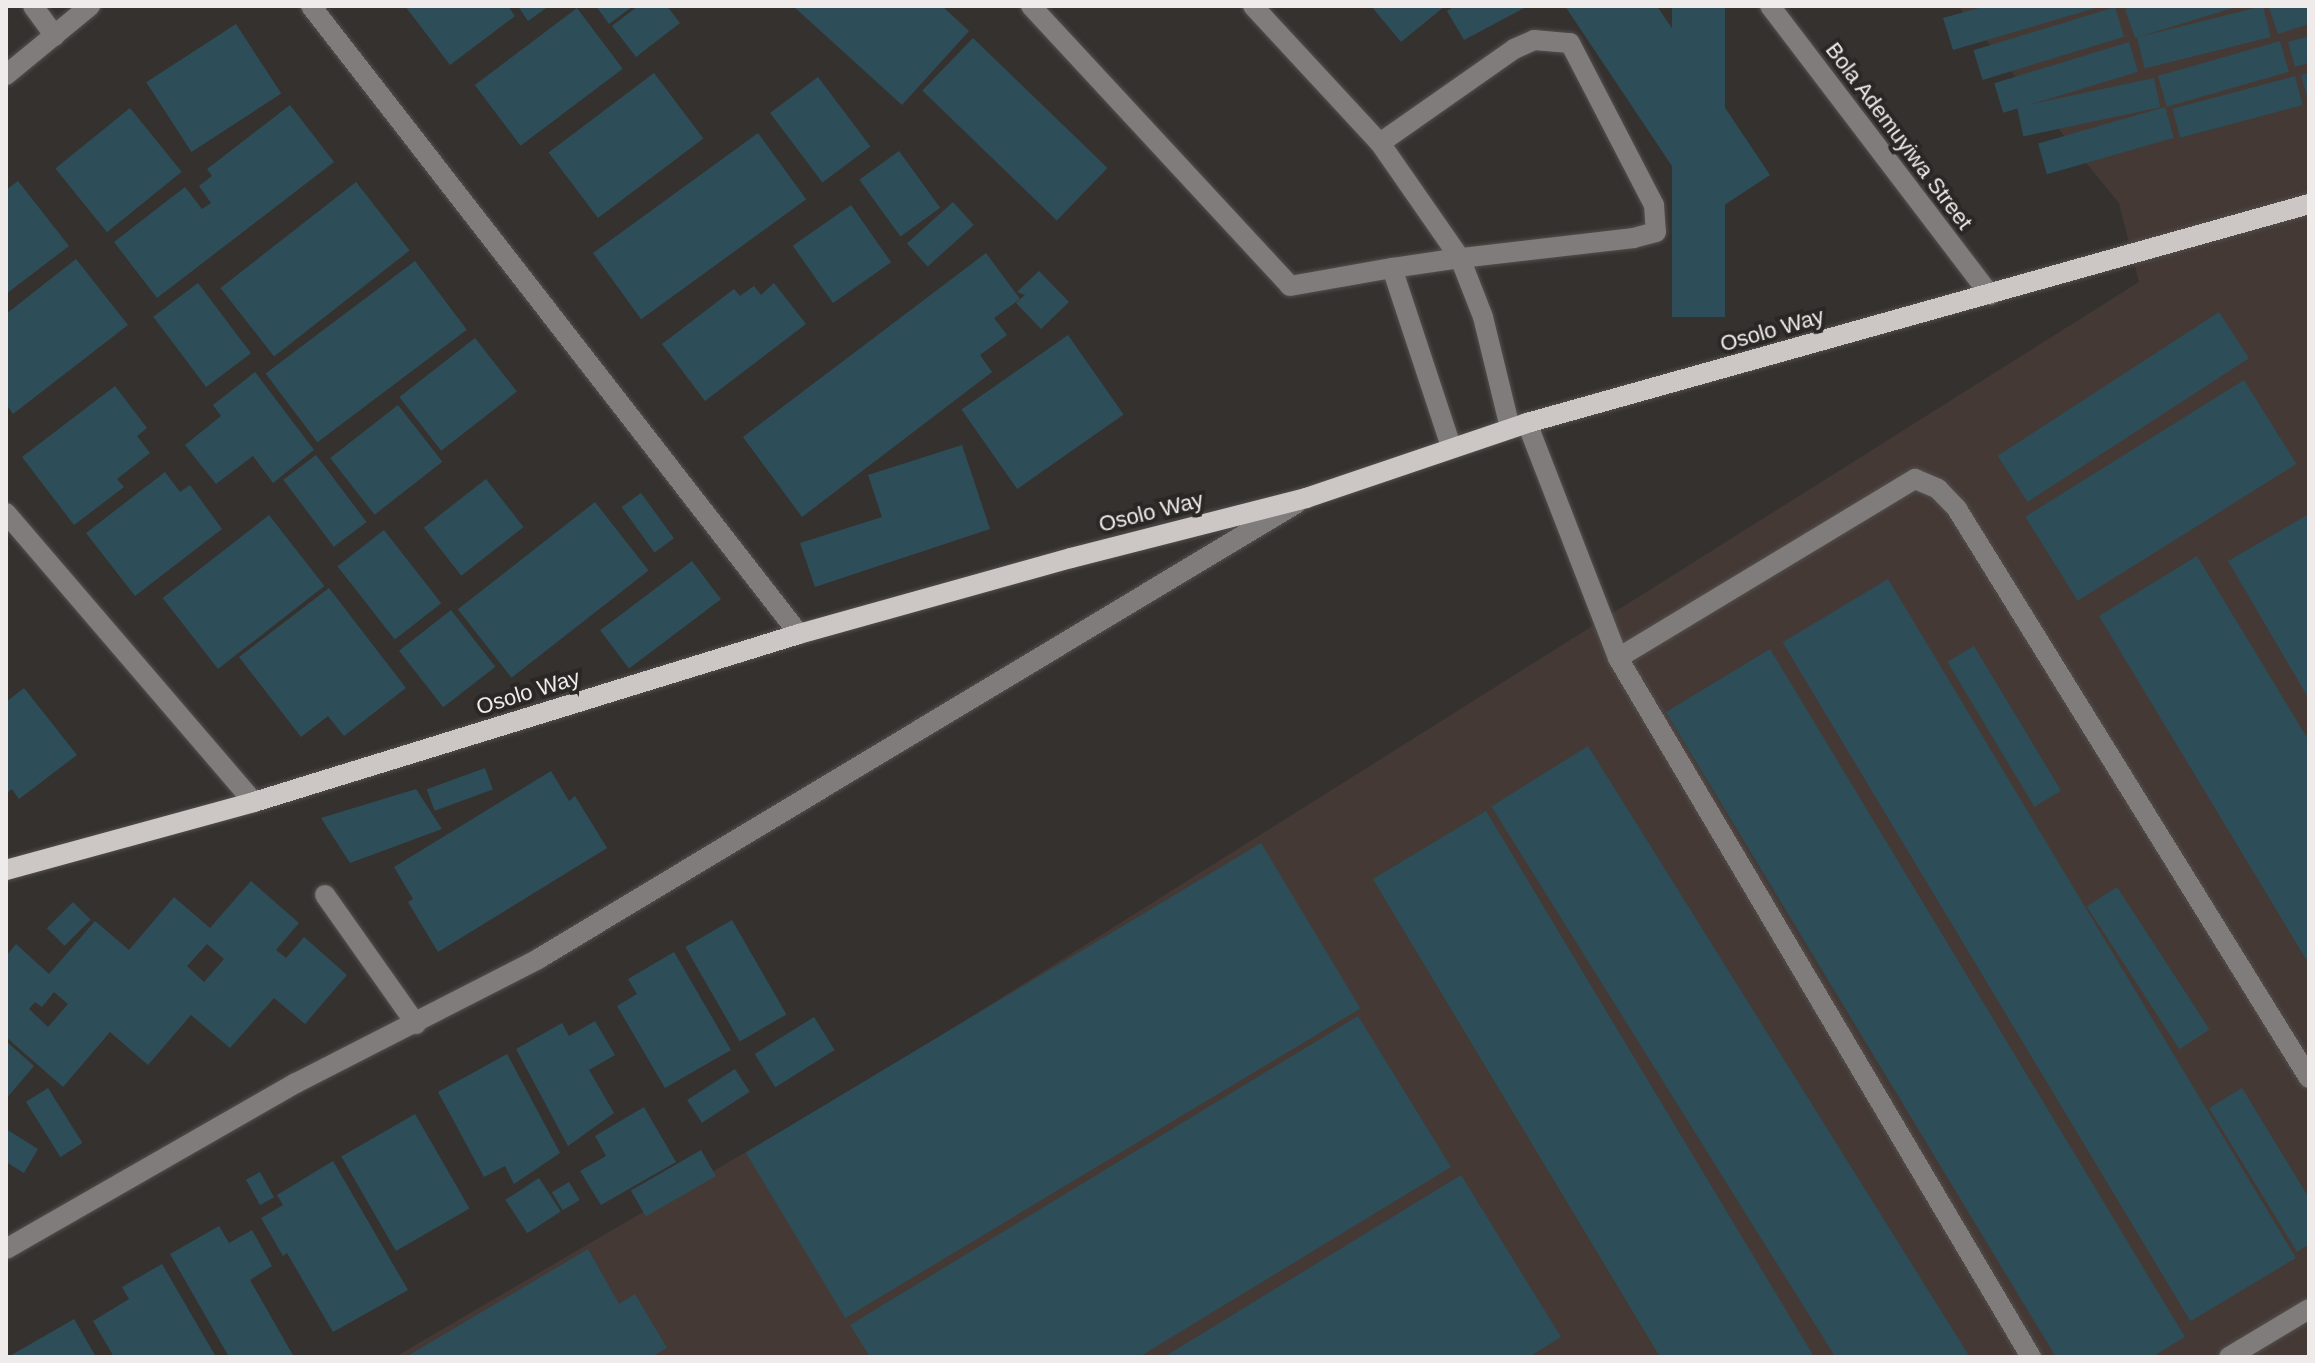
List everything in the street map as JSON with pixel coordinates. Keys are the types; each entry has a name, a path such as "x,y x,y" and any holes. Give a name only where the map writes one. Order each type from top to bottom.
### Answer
{"main road":[{"name":"Osolo Way","path":"6,870 254,802 799,634 1071,558 1306,498 1451,446 1519,426 2309,204"}],"street":[{"path":"33,6 55,36"},
{"path":"6,75 89,6"},
{"path":"311,6 799,634"},
{"path":"1031,6 1290,286 1392,268 1634,238 1656,232 1654,205 1570,43 1534,40 1514,49 1380,143"},
{"path":"1253,6 1380,143 1460,258 1519,426 1618,658 2031,1357"},
{"name":"Bola Ademuyiwa Street","path":"1770,6 1990,295"},
{"path":"1392,268 1451,446"},
{"path":"1618,658 1915,479 1938,489 1957,509 2309,1078"},
{"path":"6,1249 296,1083 538,959 1006,675 1306,498"},
{"path":"6,513 254,802"},
{"path":"325,895 416,1024"},
{"path":"2229,1357 2309,1309"}],"shaded area":[{"path":"1958,6 2309,6 2309,1357 395,1357 893,1066 2139,282 2119,203"}],"building":[{"path":"405,6 508,6 515,16 450,65"},
{"path":"518,6 549,6 528,21"},
{"path":"596,6 633,6 609,24"},
{"path":"638,6 667,6 680,23 636,57 612,26"},
{"path":"793,6 942,6 969,31 902,105"},
{"path":"1371,6 1445,6 1401,42"},
{"path":"1455,6 1528,6 1464,40 1447,11"},
{"path":"1565,6 1657,6 1770,175 1706,217"},
{"path":"1672,6 1725,6 1725,317 1672,317"},
{"path":"1986,6 2099,7 1953,50 1943,18"},
{"path":"2133,6 2236,7 2135,38 2125,9"},
{"path":"2263,6 2271,37 2145,68 2137,37"},
{"path":"2309,6 2309,24 2278,34 2269,8"},
{"path":"2115,7 2124,37 1983,80 1973,50"},
{"path":"577,8 623,69 521,146 475,85"},
{"path":"236,24 281,94 191,152 146,82"},
{"path":"2309,36 2309,63 2295,67 2288,42"},
{"path":"973,38 1108,168 1057,220 922,91"},
{"path":"2280,41 2289,72 2167,107 2158,76"},
{"path":"2129,42 2138,72 2003,113 1994,83"},
{"path":"654,73 703,138 598,218 549,152"},
{"path":"2309,73 2309,100 2308,100 2301,75"},
{"path":"2295,76 2303,105 2180,138 2172,109"},
{"path":"818,77 870,146 822,183 770,113"},
{"path":"2154,78 2160,107 2023,136 2017,107"},
{"path":"290,105 334,162 157,298 114,242 185,187 202,209 211,203 199,186 212,176 207,169"},
{"path":"2165,107 2174,138 2047,174 2038,143"},
{"path":"130,108 182,172 107,232 55,168"},
{"path":"758,133 806,199 641,319 593,253"},
{"path":"899,151 940,208 901,236 859,180"},
{"path":"18,181 69,246 6,294 6,190"},
{"path":"356,182 410,251 274,356 220,288"},
{"path":"953,202 974,225 928,267 907,243"},
{"path":"851,205 891,262 833,303 793,246"},
{"path":"986,253 1020,299 994,318 1007,335 980,355 992,372 802,517 743,437"},
{"path":"76,259 128,325 13,414 6,404 6,314"},
{"path":"415,261 467,330 317,442 266,374"},
{"path":"1039,271 1069,302 1041,329 1016,303 1025,295 1017,292"},
{"path":"198,283 251,353 206,387 153,317"},
{"path":"774,283 806,324 705,401 662,344 734,289 740,296 754,286 761,295"},
{"path":"2219,312 2249,358 2028,502 1998,456"},
{"path":"1068,335 1124,414 1017,489 962,410"},
{"path":"475,338 517,392 441,451 399,397"},
{"path":"255,372 314,450 273,483 253,456 216,484 185,445 221,416 213,405"},
{"path":"2244,380 2296,464 2078,601 2025,517"},
{"path":"115,386 147,428 137,436 150,453 117,479 124,487 74,525 22,457"},
{"path":"398,405 442,462 375,515 330,458"},
{"path":"962,445 990,529 815,587 800,543 882,517 868,475"},
{"path":"316,455 367,522 334,547 283,480"},
{"path":"165,472 180,492 190,485 222,529 135,596 86,533"},
{"path":"486,479 524,527 461,576 424,528"},
{"path":"641,493 674,538 654,552 622,507"},
{"path":"595,502 649,571 511,678 458,609"},
{"path":"2309,514 2309,699 2228,561"},
{"path":"269,515 324,586 218,669 163,598"},
{"path":"384,530 441,603 395,640 338,566"},
{"path":"2197,556 2309,741 2309,964 2099,616"},
{"path":"692,561 721,599 629,669 600,630"},
{"path":"1888,579 2296,1258 2190,1321 1783,642"},
{"path":"329,588 406,688 344,736 328,716 301,737 239,657"},
{"path":"451,610 495,667 443,707 399,651"},
{"path":"1974,646 2061,791 2034,807 1947,662"},
{"path":"1770,649 2185,1337 2152,1357 2056,1357 1666,712"},
{"path":"24,688 77,755 19,799 12,789 6,794 6,702"},
{"path":"1588,746 1968,1354 1963,1357 1835,1357 1491,806"},
{"path":"485,768 493,790 435,811 427,789"},
{"path":"551,771 569,801 575,796 607,848 438,952 408,902 413,899 394,867"},
{"path":"416,789 442,829 350,863 321,818"},
{"path":"1486,811 1814,1357 1660,1357 1373,879"},
{"path":"1261,843 1360,1008 845,1318 746,1153"},
{"path":"251,881 299,923 276,950 286,958 304,937 347,975 305,1024 274,998 230,1048 191,1015 148,1065 110,1032 63,1087 6,1037 6,956 16,944 49,974 95,921 129,950 174,897 210,928","holes":["207,944 224,959 204,982 187,966","54,992 68,1004 48,1027 29,1009 35,1002 42,1007"]},
{"path":"2117,887 2210,1030 2179,1049 2087,907"},
{"path":"73,902 91,920 65,946 47,928"},
{"path":"732,920 786,1014 740,1041 685,947"},
{"path":"674,952 731,1050 665,1088 617,1006 637,994 628,979"},
{"path":"1358,1016 1451,1167 1139,1357 870,1357 850,1325"},
{"path":"814,1017 835,1050 775,1087 755,1054"},
{"path":"595,1021 615,1055 589,1070 614,1113 568,1146 516,1049 562,1023 569,1036"},
{"path":"6,1041 34,1066 6,1099"},
{"path":"507,1054 560,1153 514,1184 505,1166 484,1177 438,1092"},
{"path":"735,1069 750,1092 702,1123 687,1100"},
{"path":"48,1088 82,1143 60,1157 26,1102"},
{"path":"2242,1088 2309,1198 2309,1244 2297,1252 2209,1108"},
{"path":"644,1107 676,1162 601,1205 580,1171 606,1156 595,1136"},
{"path":"415,1114 470,1208 396,1251 341,1156"},
{"path":"6,1129 38,1149 24,1173 6,1162"},
{"path":"701,1150 716,1176 646,1216 631,1190"},
{"path":"333,1161 408,1290 333,1332 287,1253 283,1256 261,1218 283,1205 277,1195"},
{"path":"260,1172 274,1197 260,1205 246,1180"},
{"path":"1461,1175 1561,1337 1529,1357 1164,1357"},
{"path":"539,1178 561,1212 527,1233 505,1200"},
{"path":"569,1182 580,1200 563,1210 552,1192"},
{"path":"219,1226 229,1243 252,1230 272,1266 250,1280 294,1357 229,1357 170,1254"},
{"path":"588,1249 619,1304 635,1294 667,1348 651,1357 406,1357"},
{"path":"162,1264 216,1357 114,1357 93,1321 129,1299 122,1287"},
{"path":"74,1319 96,1357 8,1357"}]}
